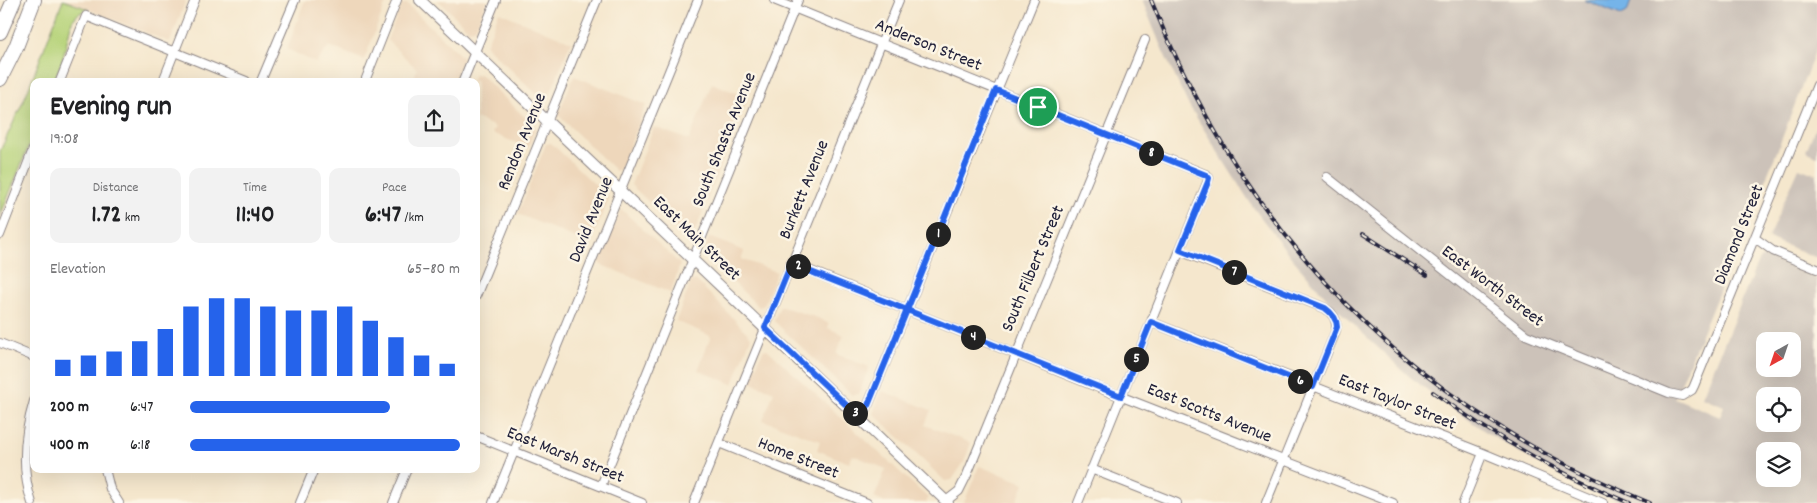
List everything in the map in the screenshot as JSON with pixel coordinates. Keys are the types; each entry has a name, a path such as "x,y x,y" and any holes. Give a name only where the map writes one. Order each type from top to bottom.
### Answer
{"highway":[{"path":"0,15 8,0"},
{"path":"0,32 14,0"},
{"path":"0,92 34,0"},
{"path":"0,78 16,47"}],"main road":[{"name":"East Main Street","path":"420,0 548,120 946,502"}],"street":[{"path":"164,78 195,0"},
{"path":"262,78 296,0"},
{"path":"366,78 397,0"},
{"path":"464,78 496,0"},
{"name":"Rendon Avenue","path":"480,286 597,0"},
{"name":"David Avenue","path":"493,503 698,0"},
{"name":"Anderson Street","path":"774,0 1206,175 1209,178 1180,250"},
{"name":"South Shasta Avenue","path":"601,486 798,0"},
{"name":"Burkett Avenue","path":"694,503 899,0"},
{"path":"862,420 1034,0"},
{"path":"61,78 86,16 238,78"},
{"name":"South Filbert Street","path":"946,502 959,491 967,475 1145,40"},
{"name":"Diamond Street","path":"1686,394 1694,386 1817,85"},
{"path":"0,235 30,157"},
{"name":"East Worth Street","path":"1328,177 1526,334 1669,392 1682,396 1686,394"},
{"path":"1755,238 1772,251 1817,269"},
{"path":"1078,503 1180,250 1325,308 1335,318 1337,327 1266,503"},
{"name":"East Scotts Avenue","path":"791,264 1393,503"},
{"name":"East Taylor Street","path":"1151,322 1603,503"},
{"path":"0,344 30,355"},
{"path":"30,413 25,445 25,473 32,503"},
{"name":"East Marsh Street","path":"480,438 642,503"},
{"name":"Home Street","path":"718,443 867,503"},
{"path":"1463,503 1482,453"},
{"path":"1091,469 1177,503"},
{"path":"106,473 110,489 119,503"},
{"path":"300,503 312,473"},
{"path":"393,503 405,473"}],"shaded area":[{"path":"65,0 186,0 170,42"},
{"path":"305,0 387,0 364,60 329,46 316,63 287,49"},
{"path":"438,0 487,0 475,29 469,30"},
{"path":"1142,0 1817,0 1817,46 1776,154 1675,398 1720,417 1724,406 1702,397 1759,259 1765,257 1817,279 1817,503 1624,503 1537,463 1489,434 1410,377 1332,304 1291,257 1253,207 1187,102"},
{"path":"402,4 407,4 463,58 455,78 414,78 417,69 387,40"},
{"path":"499,12 571,42 548,99 543,100 486,46"},
{"path":"480,74 536,128 528,148 492,133 495,127 480,120 480,78 472,78 474,75"},
{"path":"574,76 646,105 621,168 616,171 558,115"},
{"path":"712,83 748,98 693,236 688,239 631,185 654,127 689,140"},
{"path":"1817,124 1817,156 1806,151"},
{"path":"551,143 609,198 590,244 518,214 546,144"},
{"path":"1799,168 1817,175 1817,258 1768,238"},
{"path":"621,209 680,264 671,293 599,264"},
{"path":"709,237 744,251 741,259 777,272 764,305 759,307 703,253"},
{"path":"696,280 751,337 733,384 698,370 711,336 676,321 691,282"},
{"path":"780,306 818,318 829,324 828,328 844,335 836,354 869,367 859,394 852,395 774,321"},
{"path":"767,349 928,498 926,503 886,503 874,498 886,469 853,455 849,463 817,450 820,441 763,420 774,392 750,382 763,350"},
{"path":"882,391 931,410 925,425 971,443 964,462 952,480 945,481 873,413"},
{"path":"979,466 1024,483 1016,503 964,503"}],"green space":[{"path":"63,0 88,9 78,14 72,21 63,58 55,78 33,78"},
{"path":"30,85 30,143 0,217 0,151"}],"water":[{"path":"1584,0 1631,1 1627,12 1621,15"}],"railway":[{"path":"1151,0 1180,66 1214,129 1251,188 1293,244 1339,297 1390,345 1445,390 1505,430 1576,470 1650,503"},
{"path":"1363,234 1427,275"},
{"path":"1433,392 1528,454 1578,480 1629,503"}],"route":[{"path":"1038,107 996,90 907,310 791,264 765,328 862,420 907,310 1121,396 1151,322 1313,387 1337,327 1332,313 1325,308 1180,250 1209,178 1206,175 1038,107"}]}
